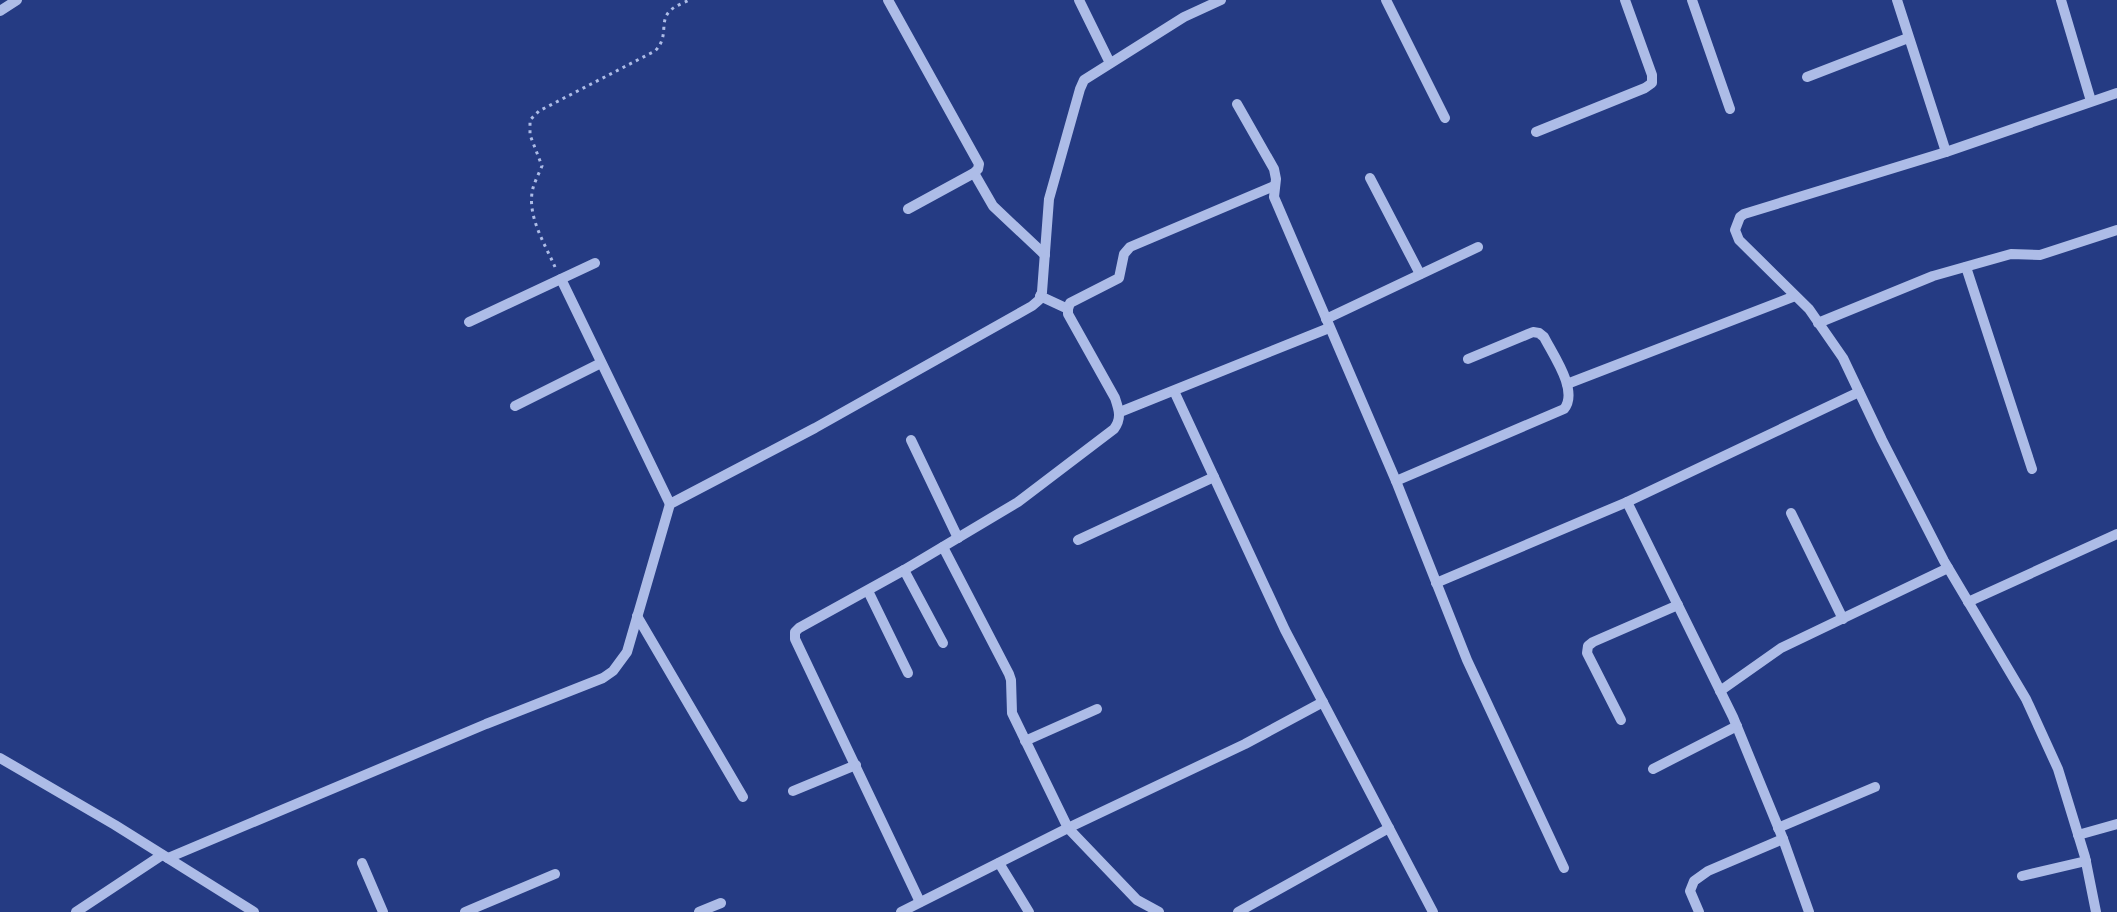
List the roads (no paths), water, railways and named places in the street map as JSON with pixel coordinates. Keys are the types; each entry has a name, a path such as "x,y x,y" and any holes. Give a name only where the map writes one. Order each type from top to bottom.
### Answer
{"street":[{"path":"0,11 17,0"},
{"path":"888,0 979,164 974,173 908,209"},
{"path":"1079,0 1110,63"},
{"path":"670,504 815,428 1032,306 1040,296 1049,199 1084,80 1184,17 1221,0"},
{"path":"1386,0 1445,118"},
{"path":"1536,132 1646,88 1652,83 1652,75 1625,0"},
{"path":"1692,0 1730,109"},
{"path":"1897,0 1946,152"},
{"path":"2061,0 2091,101"},
{"path":"1807,77 1908,38"},
{"path":"2096,912 2086,861 2058,769 2026,699 1948,568 1843,358 1809,309 1739,240 1735,230 1740,217 1744,214 1946,152 2117,93"},
{"path":"1237,104 1275,169 1274,197 1396,481 1467,660 1564,868"},
{"path":"974,173 993,206 1045,255"},
{"path":"1370,178 1420,274"},
{"path":"920,902 795,639 795,632 1018,502 1114,429 1119,423 1120,412 1115,398 1068,314 1070,303 1119,278 1124,254 1130,247 1274,186"},
{"path":"1818,323 1934,276 2011,254 2040,255 2117,230"},
{"path":"1120,412 1174,391 1328,323 1420,274 1478,247"},
{"path":"469,322 595,263"},
{"path":"1966,267 2032,469"},
{"path":"76,912 165,857 603,678 621,662 627,652 670,504 561,279"},
{"path":"1040,296 1068,309"},
{"path":"1567,384 1795,296"},
{"path":"1396,481 1564,409 1570,397 1567,384 1544,337 1539,333 1533,332 1468,359"},
{"path":"515,406 601,363"},
{"path":"1174,391 1285,630 1433,912"},
{"path":"1436,583 1627,502 1859,392"},
{"path":"911,440 958,538"},
{"path":"1078,540 1214,477"},
{"path":"1627,502 1737,726 1809,912"},
{"path":"1791,513 1843,619"},
{"path":"1968,602 2117,534"},
{"path":"943,547 1009,674 1010,709 1068,828 1137,900 1159,912"},
{"path":"1720,691 1781,648 1948,568"},
{"path":"904,570 943,643"},
{"path":"868,591 908,673"},
{"path":"1621,720 1587,653 1588,646 1678,605"},
{"path":"637,616 743,797"},
{"path":"901,912 1068,828 1245,744 1323,702"},
{"path":"1025,741 1097,709"},
{"path":"1653,769 1737,726"},
{"path":"0,759 115,825 254,912"},
{"path":"793,791 856,765"},
{"path":"1699,912 1690,891 1694,881 1708,871 1875,787"},
{"path":"2078,835 2117,824"},
{"path":"1238,912 1389,828"},
{"path":"2022,876 2086,861"},
{"path":"363,862 383,912"},
{"path":"999,863 1029,912"},
{"path":"465,912 555,874"},
{"path":"699,912 721,903"}]}
